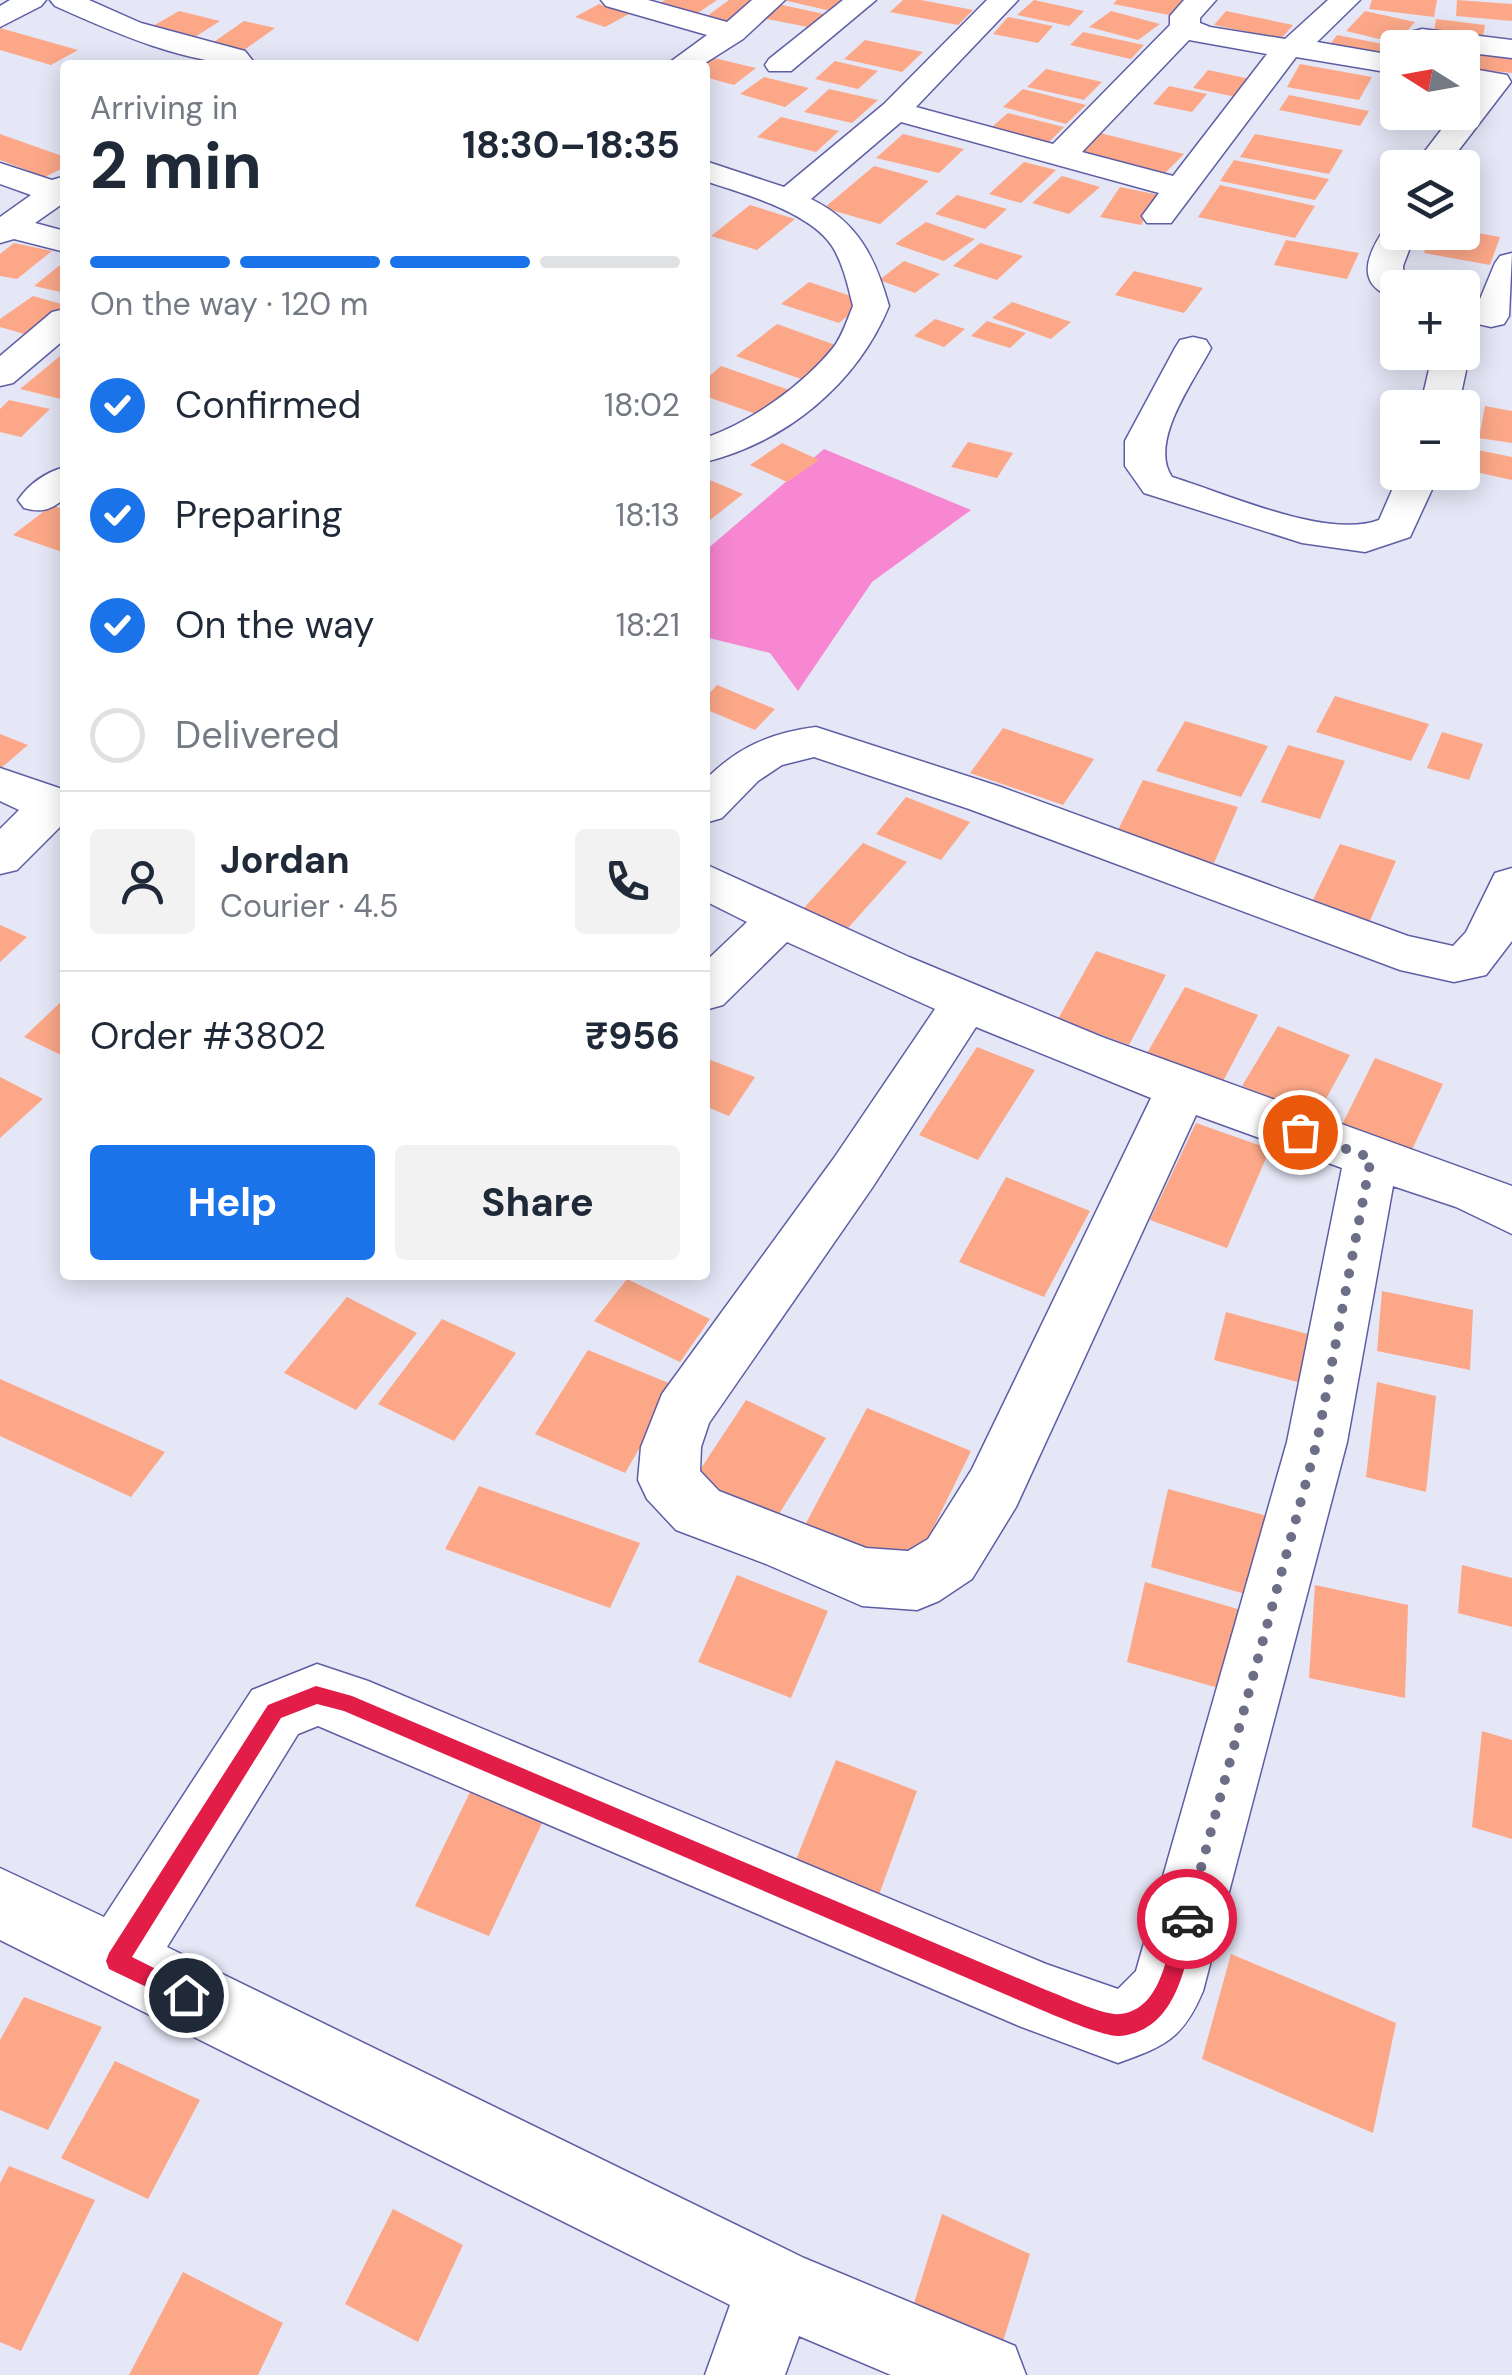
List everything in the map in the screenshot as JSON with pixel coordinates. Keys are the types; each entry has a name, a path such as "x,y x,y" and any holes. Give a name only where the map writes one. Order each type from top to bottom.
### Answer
{"street":[{"path":"0,18 30,0"},
{"path":"65,0 130,29 238,60"},
{"path":"616,0 732,33"},
{"path":"689,60 732,33 770,0"},
{"path":"780,65 862,0"},
{"path":"787,202 894,111 1003,0"},
{"path":"1157,218 1292,49 1345,0"},
{"path":"1059,157 1193,14 1203,35 1380,62"},
{"path":"1480,45 1512,49"},
{"path":"1444,150 1504,83"},
{"path":"894,111 1179,188"},
{"path":"0,173 60,189"},
{"path":"710,173 830,223 850,248 872,306 849,353 822,379 729,445 710,449"},
{"path":"4,230 60,190"},
{"path":"4,230 60,241"},
{"path":"1489,315 1512,263"},
{"path":"0,375 60,324"},
{"path":"1192,348 1144,441 1145,466 1158,485 1302,531 1365,540 1396,528 1412,490"},
{"path":"710,802 760,754 788,744 816,742 985,798 1400,952 1454,964 1468,962 1487,941 1512,885"},
{"path":"0,783 58,806 0,858"},
{"path":"710,883 967,1001 1182,1088 1475,1192 1512,1212"},
{"path":"710,987 783,917"},
{"path":"967,1001 852,1173 683,1412 671,1446 670,1480 698,1511 787,1543 862,1576 917,1581 950,1559 994,1488 1182,1088"},
{"path":"117,1961 274,1712 316,1695 345,1702 1045,2000 1118,2026 1146,2016 1167,1991 1317,1442 1371,1158"},
{"path":"0,1902 776,2286 986,2375"},
{"path":"745,2375 776,2286"}],"shaded area":[{"path":"824,449 971,510 872,582 798,691 770,653 710,638 710,547"}],"building":[{"path":"665,0 717,0 695,15 657,5"},
{"path":"729,0 765,0 734,24 706,17"},
{"path":"783,0 841,0 831,11"},
{"path":"903,0 973,10 958,25 890,12"},
{"path":"1034,0 1084,11 1069,26 1017,15"},
{"path":"1117,0 1187,0 1174,16 1113,4"},
{"path":"1372,0 1437,0 1434,17 1369,9"},
{"path":"1457,0 1512,4 1512,21 1456,16"},
{"path":"773,3 833,16 818,29 757,17"},
{"path":"599,4 629,14 605,27 575,17"},
{"path":"179,11 220,21 195,37 153,26"},
{"path":"1111,11 1160,24 1138,40 1089,27"},
{"path":"1226,11 1293,25 1281,39 1214,25"},
{"path":"1365,11 1415,22 1408,30 1380,30 1380,39 1346,31"},
{"path":"1008,17 1053,26 1038,43 993,34"},
{"path":"1436,19 1485,25 1482,43 1480,30 1434,30"},
{"path":"244,21 275,28 240,53 208,46"},
{"path":"0,28 78,50 51,65 0,50"},
{"path":"1083,32 1144,45 1131,59 1070,45"},
{"path":"1337,35 1380,43 1380,60 1326,50"},
{"path":"865,40 923,52 902,72 844,59"},
{"path":"1480,54 1512,57 1512,73 1480,70"},
{"path":"706,56 756,68 734,85 710,78 710,60 700,60"},
{"path":"835,61 878,71 858,89 815,79"},
{"path":"1300,64 1372,77 1359,100 1287,87"},
{"path":"1046,69 1102,82 1084,100 1027,87"},
{"path":"1208,70 1255,80 1241,98 1193,88"},
{"path":"764,77 809,88 785,107 740,94"},
{"path":"1169,86 1207,94 1192,112 1153,104"},
{"path":"829,89 878,100 852,123 804,112"},
{"path":"1023,89 1086,105 1066,124 1003,107"},
{"path":"1289,95 1369,111 1360,126 1279,110"},
{"path":"1008,113 1064,127 1044,147 986,132"},
{"path":"781,117 839,131 816,152 757,137"},
{"path":"1096,132 1184,154 1163,175 1076,153"},
{"path":"0,134 60,155 60,170 45,177 0,160"},
{"path":"903,134 964,149 939,173 876,158"},
{"path":"1255,134 1343,150 1329,174 1240,157"},
{"path":"1234,160 1329,179 1315,200 1220,181"},
{"path":"1024,162 1056,170 1021,203 989,194"},
{"path":"874,166 929,181 880,224 824,208"},
{"path":"1062,176 1100,187 1069,214 1032,203"},
{"path":"1220,185 1315,206 1295,238 1198,217"},
{"path":"1120,187 1159,195 1141,225 1100,217"},
{"path":"957,195 1007,209 985,229 935,214"},
{"path":"750,205 795,219 757,250 711,236"},
{"path":"926,222 975,239 944,261 895,244"},
{"path":"1480,233 1500,237 1490,265 1424,253 1480,250"},
{"path":"1286,240 1359,253 1347,279 1274,265"},
{"path":"14,243 52,251 17,279 0,276 0,254"},
{"path":"980,243 1023,256 997,280 953,266"},
{"path":"904,261 940,274 915,293 879,280"},
{"path":"60,265 60,292 34,286"},
{"path":"1134,271 1203,288 1184,313 1115,295"},
{"path":"809,282 866,301 839,323 781,304"},
{"path":"33,296 60,304 60,316 31,336 0,327 0,319"},
{"path":"1012,302 1071,322 1051,339 992,318"},
{"path":"935,319 965,329 944,347 914,336"},
{"path":"987,321 1026,333 1010,348 971,336"},
{"path":"777,324 841,347 801,379 736,356"},
{"path":"60,356 60,399 20,389"},
{"path":"721,366 795,392 765,417 710,398 710,376"},
{"path":"9,400 50,409 21,437 0,432 0,409"},
{"path":"1485,406 1512,411 1512,443 1480,438"},
{"path":"968,442 1013,453 997,478 951,467"},
{"path":"782,443 819,460 787,482 750,465"},
{"path":"1480,450 1512,457 1512,480 1480,473"},
{"path":"710,480 743,494 710,520"},
{"path":"52,505 60,508 60,551 13,535"},
{"path":"717,685 775,709 755,730 710,711 710,693"},
{"path":"1335,696 1429,724 1411,761 1316,732"},
{"path":"1185,721 1268,746 1241,797 1156,771"},
{"path":"1003,728 1094,759 1063,805 970,773"},
{"path":"1442,732 1483,744 1469,780 1427,768"},
{"path":"0,734 28,745 0,769"},
{"path":"1288,745 1345,761 1320,819 1261,802"},
{"path":"1143,780 1238,807 1214,863 1116,834"},
{"path":"906,797 970,822 941,860 876,834"},
{"path":"863,843 907,862 848,928 804,908"},
{"path":"1340,844 1396,861 1369,923 1311,904"},
{"path":"0,925 27,937 0,962"},
{"path":"1096,951 1166,975 1129,1045 1058,1019"},
{"path":"1185,987 1258,1015 1221,1085 1146,1055"},
{"path":"60,1003 60,1055 24,1037"},
{"path":"1278,1026 1350,1055 1316,1117 1242,1086"},
{"path":"977,1047 1035,1070 978,1160 919,1135"},
{"path":"1375,1058 1443,1084 1409,1156 1340,1129"},
{"path":"710,1060 755,1077 729,1116 710,1108"},
{"path":"0,1077 43,1099 0,1138"},
{"path":"1196,1123 1270,1149 1227,1248 1150,1220"},
{"path":"1006,1177 1090,1211 1044,1297 959,1262"},
{"path":"626,1280 710,1319 680,1362 594,1321"},
{"path":"1382,1291 1473,1310 1470,1370 1377,1351"},
{"path":"347,1297 417,1333 356,1410 284,1373"},
{"path":"1226,1312 1315,1336 1305,1384 1214,1360"},
{"path":"442,1319 516,1353 454,1441 378,1404"},
{"path":"588,1350 676,1386 625,1473 535,1434"},
{"path":"0,1379 165,1452 131,1497 0,1436"},
{"path":"1377,1382 1436,1396 1426,1492 1366,1477"},
{"path":"746,1400 826,1438 776,1519 694,1479"},
{"path":"867,1408 971,1451 910,1575 804,1527"},
{"path":"479,1486 640,1543 610,1608 445,1549"},
{"path":"1168,1489 1267,1516 1252,1596 1151,1567"},
{"path":"1462,1565 1512,1578 1512,1627 1458,1613"},
{"path":"737,1575 828,1611 791,1698 698,1662"},
{"path":"1145,1582 1255,1614 1240,1694 1127,1662"},
{"path":"1315,1585 1408,1605 1405,1698 1309,1678"},
{"path":"1482,1731 1512,1740 1512,1839 1472,1827"},
{"path":"836,1760 917,1791 873,1911 789,1877"},
{"path":"471,1790 544,1819 489,1936 415,1906"},
{"path":"1231,1954 1396,2023 1373,2133 1202,2059"},
{"path":"24,1997 102,2027 48,2130 0,2110 0,2040"},
{"path":"115,2061 200,2100 148,2199 61,2158"},
{"path":"9,2166 95,2200 21,2351 0,2342 0,2183"},
{"path":"393,2209 463,2245 418,2342 345,2304"},
{"path":"942,2214 1030,2254 997,2361 909,2319"},
{"path":"183,2272 283,2323 258,2375 129,2375"}],"way so far":[{"path":"1187,1919 1317,1442 1371,1158 1300,1132"}],"route":[{"path":"186,1995 117,1961 274,1712 316,1695 345,1702 758,1880 1045,2000 1118,2026 1146,2016 1167,1991 1187,1919"}]}
